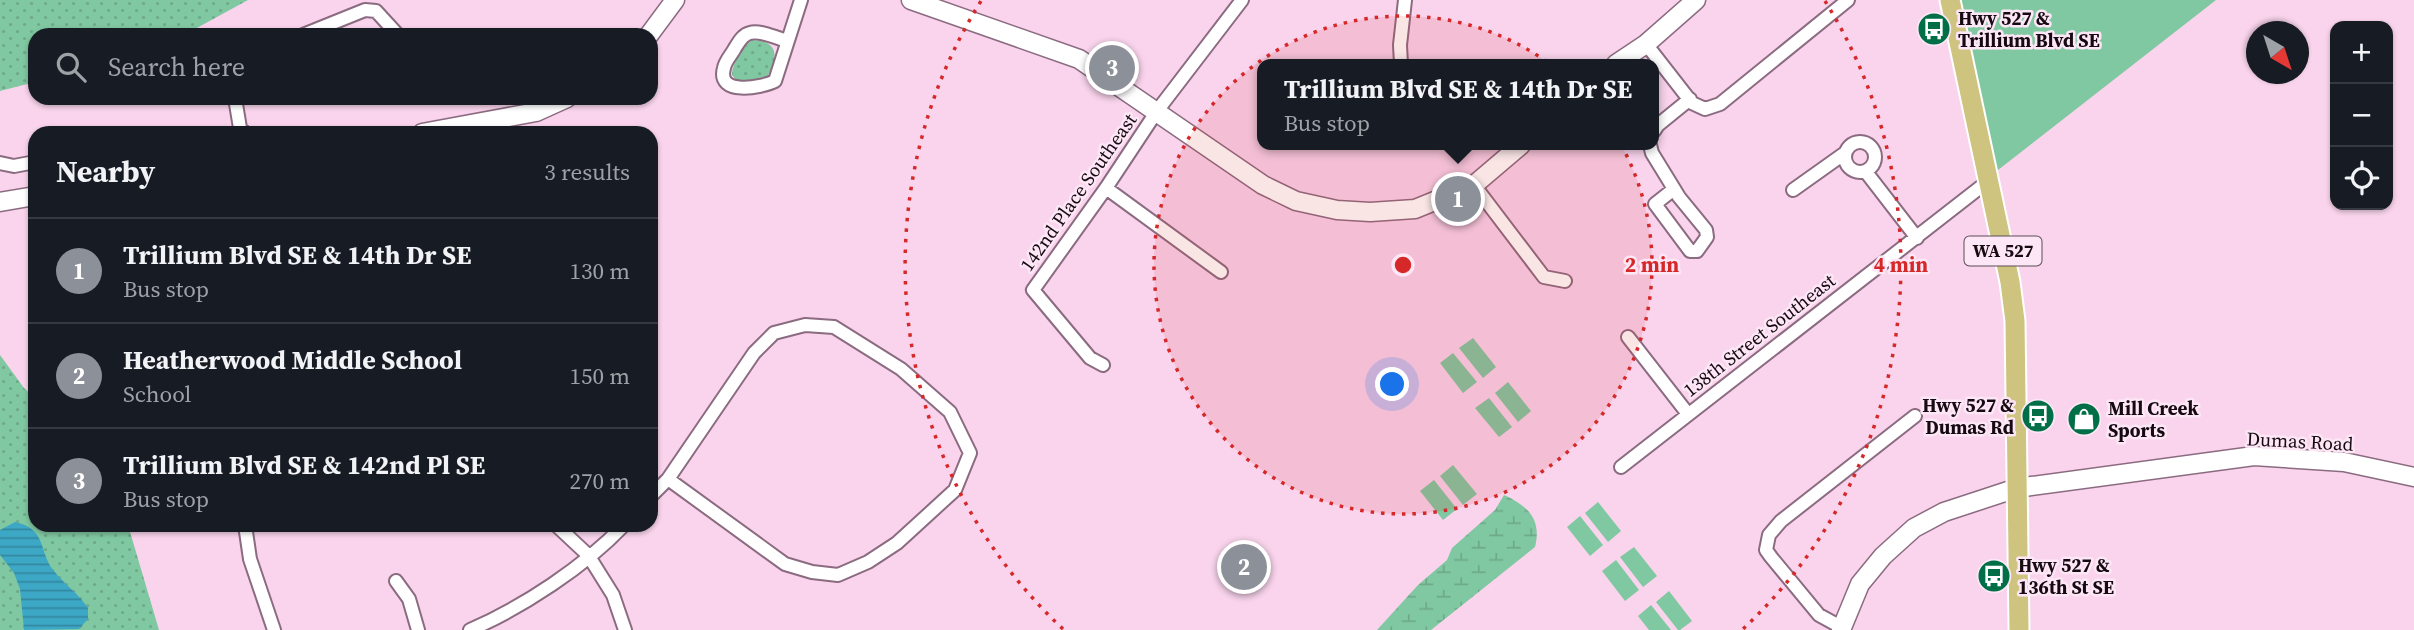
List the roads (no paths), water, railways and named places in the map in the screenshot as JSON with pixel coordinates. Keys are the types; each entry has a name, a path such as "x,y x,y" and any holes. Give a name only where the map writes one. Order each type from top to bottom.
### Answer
{"main road":[{"name":"WA 527","path":"1950,0 2010,282 2015,321 2019,630"}],"street":[{"path":"654,28 675,0"},
{"path":"787,41 752,32 746,35 723,68 730,86 738,89 766,86 775,81 801,0"},
{"path":"911,0 1079,59 1263,185 1296,201 1337,210 1370,212 1415,209 1474,185 1515,150"},
{"name":"142nd Place Southeast","path":"1103,365 1090,358 1033,290 1157,111 1242,0"},
{"path":"1401,59 1405,0"},
{"path":"1624,59 1646,44 1696,0"},
{"path":"1659,61 1689,99 1705,109 1720,104 1848,0"},
{"path":"320,28 365,10 376,11 392,28"},
{"path":"1646,44 1658,59"},
{"path":"1659,124 1689,99"},
{"path":"236,105 239,126"},
{"path":"460,126 536,112 552,105"},
{"path":"1793,190 1856,142 1864,142 1870,146 1874,150 1875,160 1871,169 1866,172 1852,170 1846,163 1845,153"},
{"path":"1651,150 1674,189 1706,230 1707,237 1698,251 1689,251 1655,204 1674,189"},
{"path":"0,163 14,166 28,163"},
{"path":"1866,172 1917,238"},
{"name":"138th Street Southeast","path":"1621,467 1987,182"},
{"path":"1474,185 1544,278 1565,282"},
{"path":"1106,188 1221,272"},
{"path":"0,202 28,197"},
{"path":"658,489 668,479 754,353 774,333 805,325 834,327 901,369 950,412 970,453 955,490 897,543 868,562 838,575 812,572 785,564 668,479"},
{"path":"1628,337 1688,414"},
{"path":"1841,629 1818,615 1770,557 1766,550 1769,535 1781,521 1915,416"},
{"name":"Dumas Road","path":"1841,629 1860,584 1883,556 1914,528 1944,512 2017,488 2254,456 2344,462 2414,477"},
{"path":"246,532 250,559 274,630"},
{"path":"563,532 588,555 613,596 625,630"},
{"path":"470,630 503,615 549,586 616,532"},
{"path":"396,580 409,599 418,630"}],"water":[{"path":"15,522 25,525 28,532 35,532 38,536 49,564 88,608 88,619 79,629 24,630 20,589 14,573 0,555 0,530"}],"place":[{"name":"Hwy 527 & Trillium Blvd SE","path":"1934,29"},
{"name":"Trillium Blvd SE & 142nd Pl SE","path":"1112,68"},
{"name":"Trillium Blvd SE & 14th Dr SE","path":"1458,199"},
{"name":"Hwy 527 & Dumas Rd","path":"2038,416"},
{"name":"Mill Creek Sports","path":"2084,419"},
{"name":"Heatherwood Middle School","path":"1244,567"},
{"name":"Hwy 527 & 136th St SE","path":"1994,576"}]}
